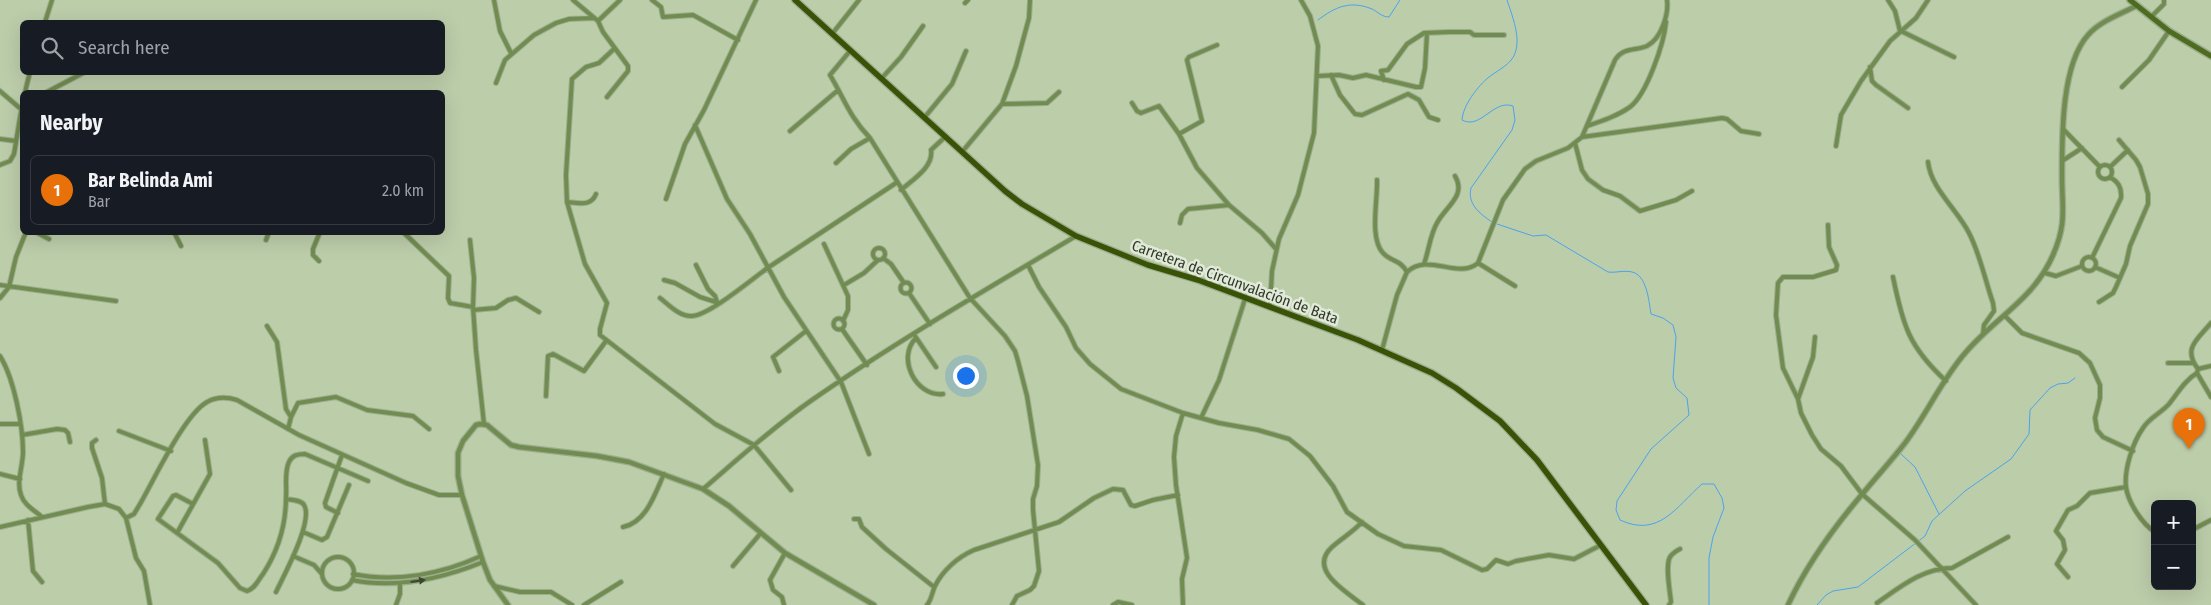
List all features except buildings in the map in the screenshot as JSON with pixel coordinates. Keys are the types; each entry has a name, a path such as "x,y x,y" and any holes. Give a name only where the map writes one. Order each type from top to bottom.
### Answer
{"main road":[{"name":"Carretera de Circunvalación de Bata","path":"795,0 945,137 1022,204 1076,236 1148,265 1198,280 1382,350 1456,388 1500,421 1537,460 1646,605"},
{"path":"2130,0 2169,32 2211,56"}],"street":[{"path":"45,20 52,0"},
{"path":"494,0 500,31 511,53"},
{"path":"573,0 596,19 629,69 607,97"},
{"path":"496,83 505,60 534,35 556,23 578,17 596,19 620,0"},
{"path":"652,0 661,7 663,16 693,15 738,40"},
{"path":"666,199 677,162 756,0"},
{"path":"832,34 859,0"},
{"path":"962,152 1002,104 1016,66 1029,18 1030,0"},
{"path":"1270,307 1276,249 1282,231 1294,208 1314,133 1318,76 1316,34 1310,16 1301,0"},
{"path":"1587,126 1616,115 1636,102 1648,80 1662,42 1667,0"},
{"path":"1888,0 1896,11 1901,31 1954,57"},
{"path":"1836,146 1841,115 1870,67 1901,31 1916,18 1928,0"},
{"path":"2151,17 2164,4 2164,0"},
{"path":"1788,605 1817,553 1862,494 1904,445 1961,357 2034,287 2045,273 2057,246 2064,218 2062,161 2068,79 2079,46 2098,26 2136,6"},
{"path":"1382,350 1397,295 1407,272 1424,264 1466,268 1478,263 1504,200 1525,169 1536,161 1575,143 1582,136 1618,54 1650,44 1666,20"},
{"path":"881,79 901,57 923,26"},
{"path":"1384,80 1381,71 1388,70 1407,44 1419,35 1427,33 1470,32 1474,35 1504,35"},
{"path":"2122,87 2149,60 2169,32"},
{"path":"1318,76 1331,75 1353,78 1366,75 1416,87 1422,85 1427,33"},
{"path":"1179,134 1202,121 1187,60 1189,57 1217,45"},
{"path":"615,48 599,63 586,67 572,79 566,175 567,202 585,264 607,303 600,333 606,341 715,424 754,445 791,490"},
{"path":"850,51 830,75 837,92 855,122 870,138 896,183 970,298 1011,344 1023,379 1038,465 1037,486 1033,499 1038,576 1034,586 1017,596 1012,605"},
{"path":"924,118 949,89 966,51"},
{"path":"1870,67 1872,80 1876,86 1908,108"},
{"path":"26,90 29,75"},
{"path":"51,90 79,75"},
{"path":"1331,75 1340,95 1355,114 1362,115 1408,94 1418,100 1429,117 1438,120"},
{"path":"0,91 20,106"},
{"path":"790,131 837,92"},
{"path":"1002,104 1047,103 1059,92"},
{"path":"1132,103 1137,111 1141,113 1159,106 1179,134 1197,168 1229,205 1262,233 1276,249"},
{"path":"1582,136 1722,118 1727,119 1741,130 1759,134"},
{"path":"0,165 10,161 14,154 20,119"},
{"path":"695,125 727,199 750,234 806,331 841,382 869,454"},
{"path":"2064,129 2100,166"},
{"path":"901,190 928,165 932,157 931,150 945,137"},
{"path":"836,163 851,150 870,138"},
{"path":"0,139 16,141"},
{"path":"2099,302 2113,293 2148,204 2148,194 2140,167 2119,140"},
{"path":"1575,143 1582,170 1588,179 1603,190 1620,196 1640,211 1676,200 1692,191"},
{"path":"2062,161 2082,148"},
{"path":"2110,167 2128,150"},
{"path":"1928,162 1929,172 1937,187 1970,234 1994,303 1994,311 1984,325 1983,334"},
{"path":"2100,166 2110,167"},
{"path":"2100,166 2098,172 2100,176 2103,179 2110,177"},
{"path":"2110,167 2112,173 2110,177"},
{"path":"1424,264 1437,222 1457,195 1459,186 1455,176"},
{"path":"2092,258 2121,198 2119,185 2110,177"},
{"path":"1377,180 1378,196 1375,215 1380,249 1385,255 1400,263 1407,272"},
{"path":"660,298 678,312 688,316 699,314 896,183"},
{"path":"567,202 587,203 596,194"},
{"path":"1180,223 1182,215 1188,209 1229,205"},
{"path":"1828,225 1829,247 1837,265 1836,270 1813,277 1783,277 1778,283 1776,315 1783,368 1798,399 1801,413 1821,449 1841,466 1862,494 1915,540 1976,605"},
{"path":"0,298 9,287 16,257 25,235"},
{"path":"42,235 49,239"},
{"path":"176,235 181,246"},
{"path":"266,240 268,235"},
{"path":"319,235 313,249 313,255 319,261"},
{"path":"406,235 449,276 448,298 450,303 473,308 496,308 508,300 516,298 539,312"},
{"path":"703,489 754,445 812,400 915,336 970,298 1076,236"},
{"path":"470,240 474,278 473,308 484,424"},
{"path":"824,244 844,285 849,302 843,321 845,325 842,329"},
{"path":"878,260 873,254 878,248 884,250 884,258 904,283"},
{"path":"844,285 864,273 878,260 884,258"},
{"path":"2045,273 2056,276 2082,266 2085,258 2092,258"},
{"path":"2092,258 2096,263 2095,268"},
{"path":"1478,263 1515,286"},
{"path":"696,265 708,289 718,302"},
{"path":"1028,265 1039,287 1066,327 1076,348 1086,360 1121,389 1183,413 1289,439 1310,456 1333,486 1347,512 1378,534 1404,546 1441,550 1482,570 1487,569 1496,560 1508,564 1548,555 1574,559 1601,545"},
{"path":"2082,266 2089,271 2095,268 2120,278"},
{"path":"1893,278 1905,326 1917,351 1925,362 1946,381"},
{"path":"664,280 675,282 700,297 718,302"},
{"path":"904,283 909,282 912,285 909,293"},
{"path":"904,283 901,290 909,293 930,324"},
{"path":"0,286 116,301"},
{"path":"1201,418 1219,380 1246,299"},
{"path":"2005,316 2022,333 2079,353 2090,363 2100,385 2100,398 2095,418 2097,430 2103,437 2133,450"},
{"path":"843,321 838,319 834,323 835,328 842,329 867,365"},
{"path":"2211,323 2193,344 2191,354 2197,371 2211,397"},
{"path":"267,326 277,342 286,409 291,417"},
{"path":"779,371 773,357 806,331"},
{"path":"915,336 936,367"},
{"path":"915,336 906,359 909,369 922,387 934,394 943,394"},
{"path":"1798,399 1813,357 1815,337"},
{"path":"546,396 548,356 554,354 584,371 606,341"},
{"path":"0,356 7,369 20,409 23,459 19,488 21,497 26,505 42,516"},
{"path":"2168,363 2193,362"},
{"path":"2151,528 2143,521 2133,505 2126,487 2133,450 2143,427 2160,414 2184,383 2197,371 2211,366"},
{"path":"288,429 291,417 298,403 336,397 366,410 413,416 429,429"},
{"path":"126,518 134,514 170,451 197,410 206,402 215,398 237,400 288,429 431,494 462,495"},
{"path":"1183,413 1174,450 1187,558 1182,579 1183,605"},
{"path":"0,424 20,424"},
{"path":"508,605 494,586 483,562 458,476 458,453 463,441 476,425 484,424 511,445 629,462 703,489 729,506 760,534 785,553 874,605"},
{"path":"22,435 61,429 68,433 70,442"},
{"path":"119,432 170,451"},
{"path":"96,440 92,443 92,448 102,478 105,504"},
{"path":"177,533 210,474 205,440"},
{"path":"193,504 176,495 173,496 158,516 159,520 218,563 240,588 251,590 265,571 279,542 286,499 287,467 292,457 298,454 305,454 368,481"},
{"path":"338,513 326,507 325,502 342,455"},
{"path":"0,474 20,479"},
{"path":"623,527 635,523 644,513 664,474"},
{"path":"303,532 324,539 338,513 349,485"},
{"path":"2068,577 2057,564 2065,550 2064,544 2056,531 2060,522 2068,510 2077,506 2090,493 2126,487"},
{"path":"928,605 934,587 961,555 987,544 1059,522 1094,498 1113,489 1123,490 1131,505 1135,506 1178,495"},
{"path":"276,592 294,556 303,532 306,514 304,505 300,501 286,499"},
{"path":"0,527 42,516 105,504 119,509 126,518 133,550 146,577 150,605"},
{"path":"854,519 859,519 862,527 886,549 934,587"},
{"path":"28,520 33,571 42,582"},
{"path":"2196,528 2211,520"},
{"path":"1362,522 1332,547 1325,557 1324,564 1330,579 1363,605"},
{"path":"733,566 760,534"},
{"path":"1877,603 1908,581 1942,568 1952,568 2008,537"},
{"path":"1669,605 1671,602 1667,574 1668,564 1672,555 1680,549"},
{"path":"784,605 782,598 773,590 770,580 785,553"},
{"path":"294,556 314,565 322,574 326,583 334,589 345,587 352,580 351,564 343,558 332,558 324,564 314,565"},
{"path":"353,574 386,578 406,577 448,568 481,556"},
{"path":"352,580 386,584 428,580 483,562"},
{"path":"322,574 324,564"},
{"path":"584,605 621,582"},
{"path":"396,605 400,594 400,583"},
{"path":"494,586 520,592 551,592 572,605"},
{"path":"1113,605 1118,602 1132,605"}],"waterway":[{"path":"1318,20 1337,8 1350,5 1364,6 1389,17 1400,0"},
{"path":"1492,222 1475,208 1471,199 1471,188 1512,130 1515,120 1513,106 1499,107 1475,121 1462,120 1468,102 1480,85 1505,66 1515,53 1517,38 1507,0"},
{"path":"1497,224 1533,236 1546,235 1608,272 1629,271 1637,274 1644,283 1651,314 1663,318 1673,325 1676,337 1673,378 1676,388 1687,398 1689,415 1651,449 1617,501 1616,510 1620,520 1634,525 1656,523 1675,510 1702,484 1714,484 1722,498 1724,508 1713,537 1709,558 1709,605"},
{"path":"1817,605 1826,595 1833,591 1858,587 1925,536 1932,521 1965,491 2011,459 2029,434 2030,410 2050,388 2058,384 2068,383 2075,378"},
{"path":"1901,454 1915,467 1939,514"}],"place":[{"name":"Bar Belinda Ami","path":"2189,449"}]}
